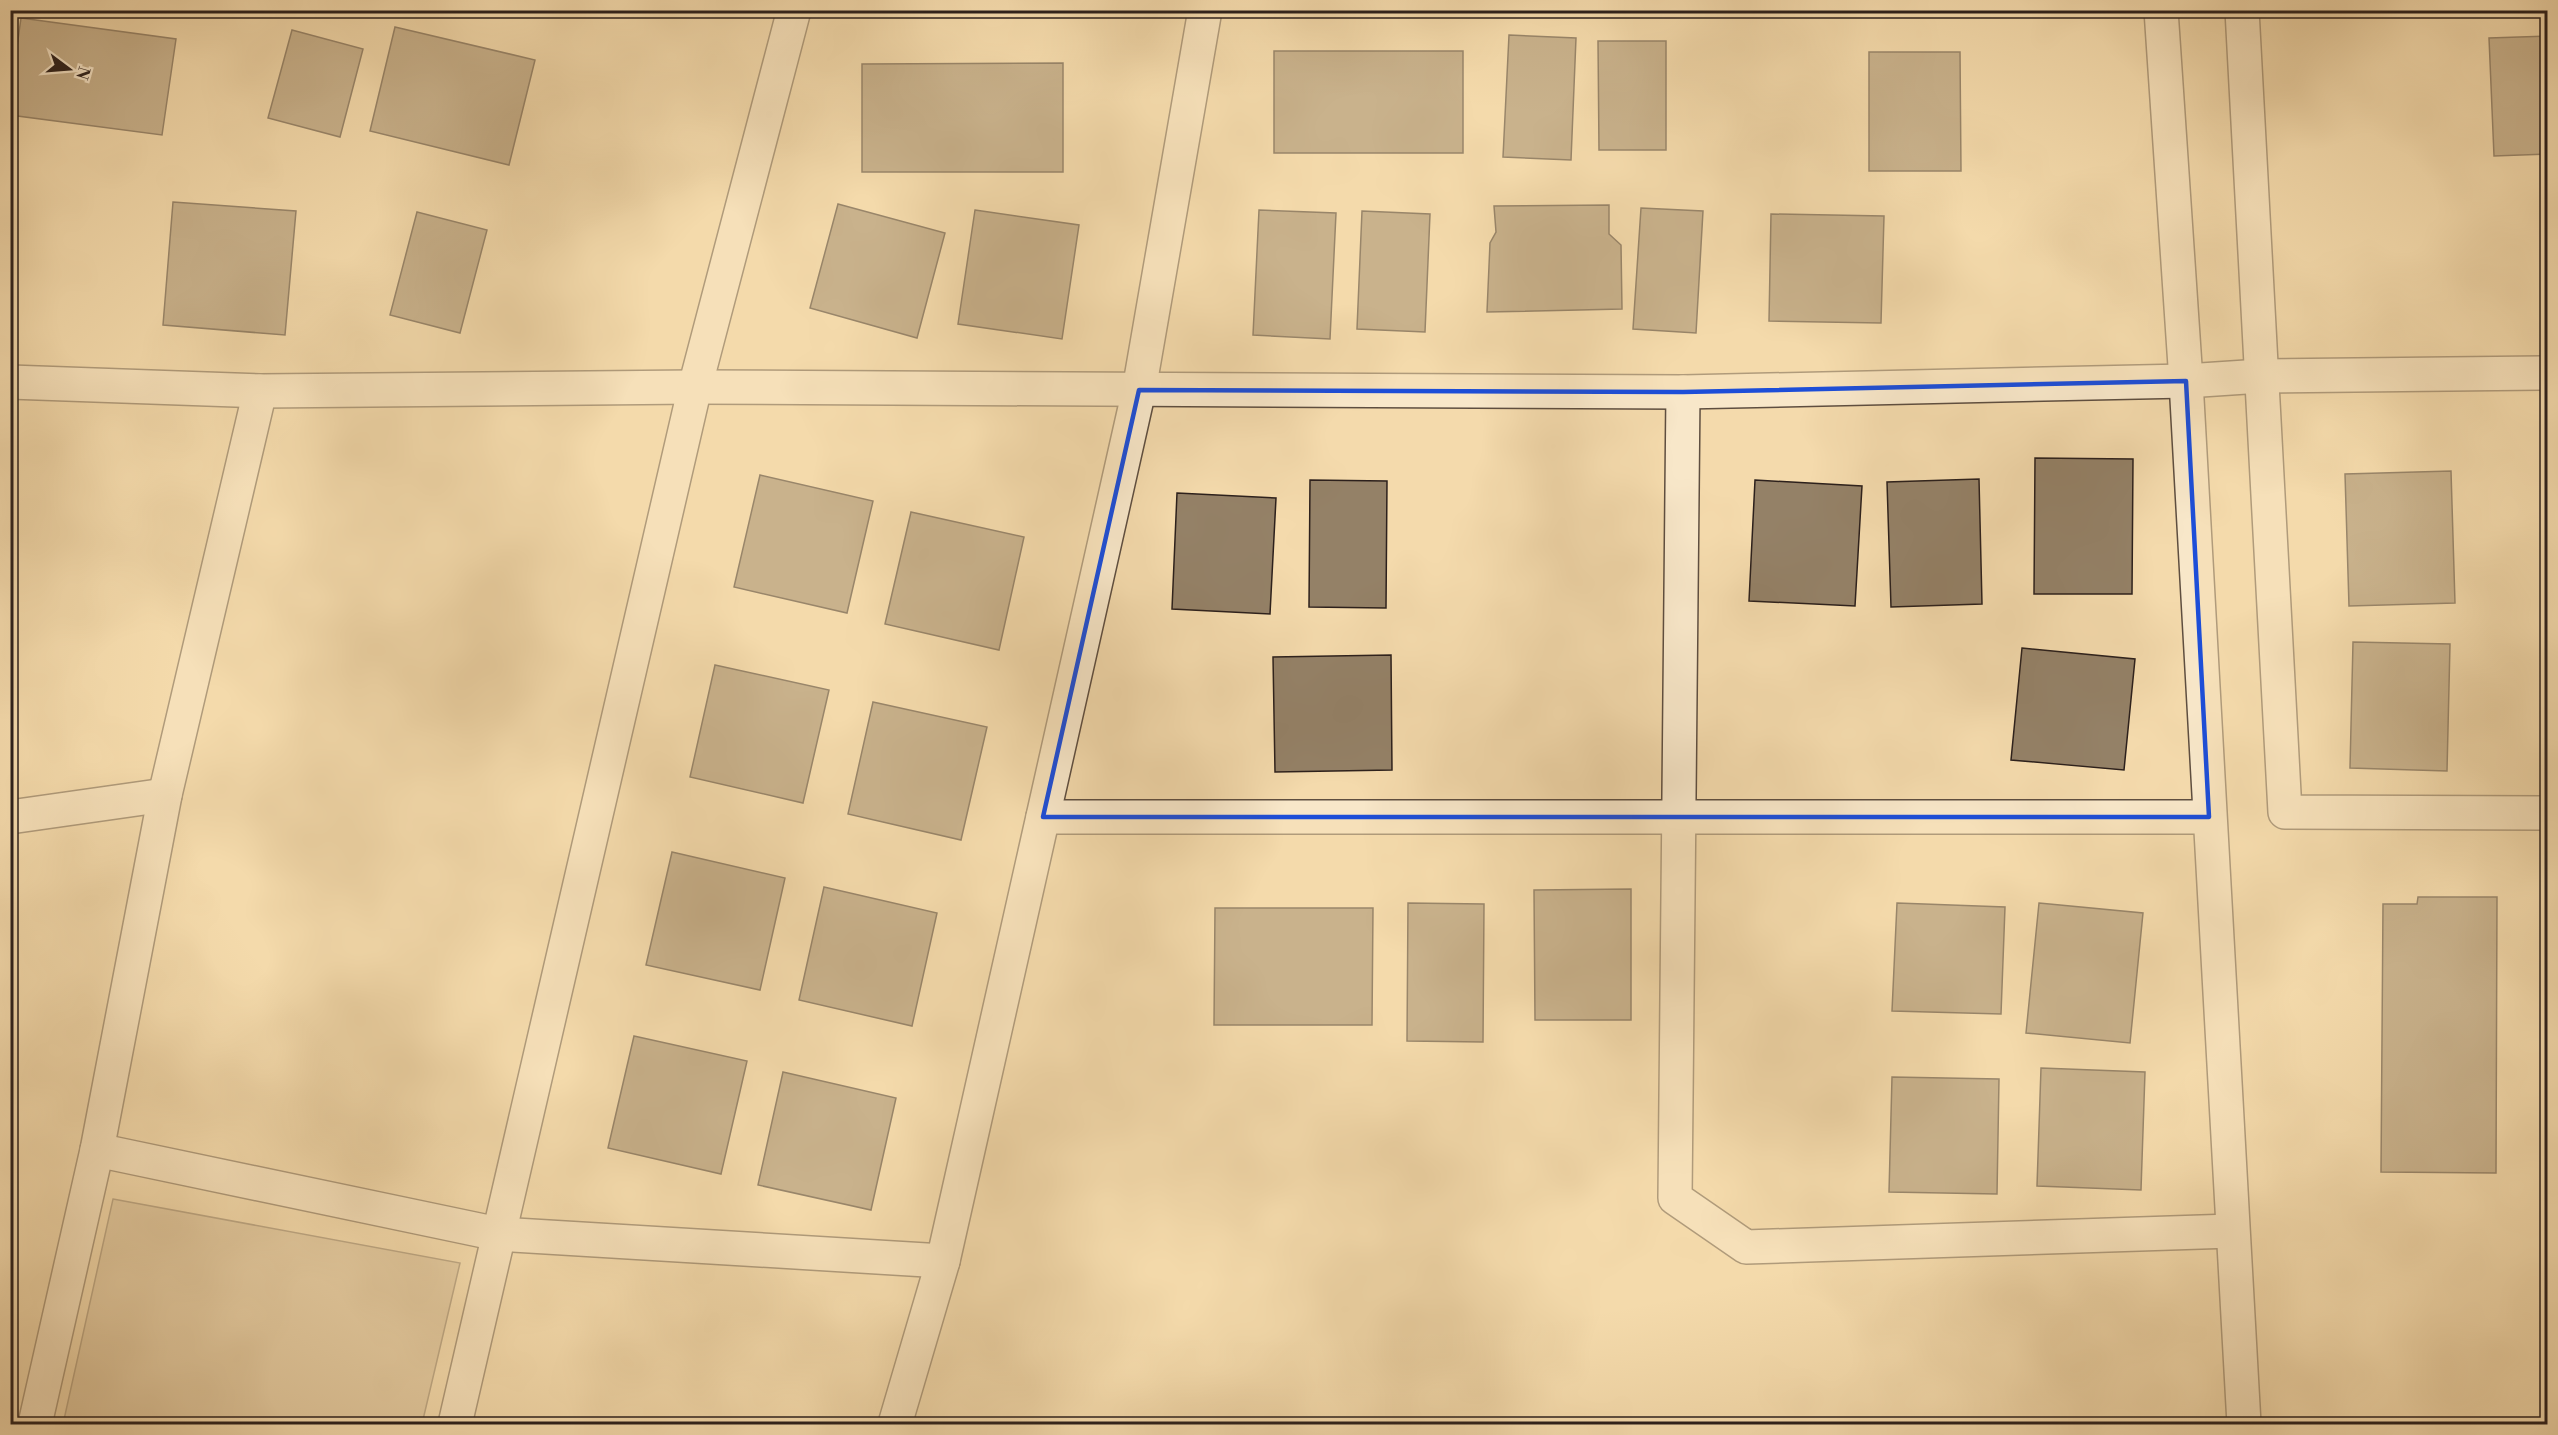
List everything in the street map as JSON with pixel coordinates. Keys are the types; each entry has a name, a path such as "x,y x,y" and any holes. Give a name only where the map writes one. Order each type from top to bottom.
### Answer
{"street":[{"path":"455,1425 695,387 794,10"},
{"path":"895,1425 943,1261 1139,390 1205,10"},
{"path":"2161,10 2186,381 2244,1425"},
{"path":"2242,10 2284,812 2547,813"},
{"path":"10,382 260,391 695,387 1683,392 2186,381 2261,376 2547,373"},
{"path":"35,1425 97,1150 165,795 260,391"},
{"path":"1683,392 1675,1198 1746,1247 2232,1231"},
{"path":"10,817 165,795"},
{"path":"1043,818 2209,817"},
{"path":"97,1150 498,1234 943,1261"}],"highlighted area":[{"path":"2186,381 2209,817 1043,817 1139,390 1683,392"}],"shaded area":[{"path":"113,1199 460,1263 422,1424 63,1424"}],"building":[{"path":"21,18 176,39 162,135 10,115 10,98"},
{"path":"395,27 535,60 509,165 370,131"},
{"path":"292,30 363,49 340,137 268,118"},
{"path":"1509,35 1576,38 1571,160 1503,157"},
{"path":"2548,36 2548,154 2494,156 2489,38"},
{"path":"1598,41 1666,41 1666,150 1599,150"},
{"path":"1274,51 1463,51 1463,153 1274,153"},
{"path":"1869,52 1960,52 1961,171 1869,171"},
{"path":"1063,63 1063,172 862,172 862,64"},
{"path":"173,202 296,211 285,335 163,325"},
{"path":"838,204 945,233 917,338 810,308"},
{"path":"1609,205 1609,234 1621,245 1622,309 1487,312 1490,243 1496,232 1494,206"},
{"path":"1641,208 1703,211 1696,333 1633,329"},
{"path":"975,210 1079,225 1062,339 958,324"},
{"path":"1259,210 1336,213 1330,339 1253,335"},
{"path":"1362,211 1430,214 1425,332 1357,329"},
{"path":"417,212 487,230 460,333 390,315"},
{"path":"1771,214 1884,216 1881,323 1769,321"},
{"path":"2035,458 2133,459 2132,594 2034,594"},
{"path":"2451,471 2455,603 2349,606 2345,474"},
{"path":"760,475 873,501 847,613 734,587"},
{"path":"1979,479 1982,604 1891,607 1887,482"},
{"path":"1310,480 1387,481 1386,608 1309,607"},
{"path":"1755,480 1862,486 1855,606 1749,601"},
{"path":"1177,493 1276,498 1270,614 1172,609"},
{"path":"911,512 1024,537 999,650 885,624"},
{"path":"2353,642 2450,644 2447,771 2350,768"},
{"path":"2022,648 2135,659 2124,770 2011,760"},
{"path":"1391,655 1392,770 1275,772 1273,657"},
{"path":"715,665 829,690 803,803 690,777"},
{"path":"873,702 987,727 961,840 848,814"},
{"path":"672,852 785,878 760,990 646,965"},
{"path":"824,887 937,913 912,1026 799,1000"},
{"path":"1631,889 1631,1020 1535,1020 1534,890"},
{"path":"2418,897 2497,897 2496,1173 2381,1172 2383,904 2417,904"},
{"path":"1408,903 1484,904 1483,1042 1407,1041"},
{"path":"1897,903 2005,907 2001,1014 1892,1011"},
{"path":"2039,903 2143,913 2130,1043 2026,1033"},
{"path":"1215,908 1373,908 1372,1025 1214,1025"},
{"path":"634,1036 747,1061 721,1174 608,1148"},
{"path":"2041,1068 2145,1072 2141,1190 2037,1186"},
{"path":"783,1072 896,1098 871,1210 758,1185"},
{"path":"1892,1077 1999,1079 1997,1194 1889,1192"}]}
